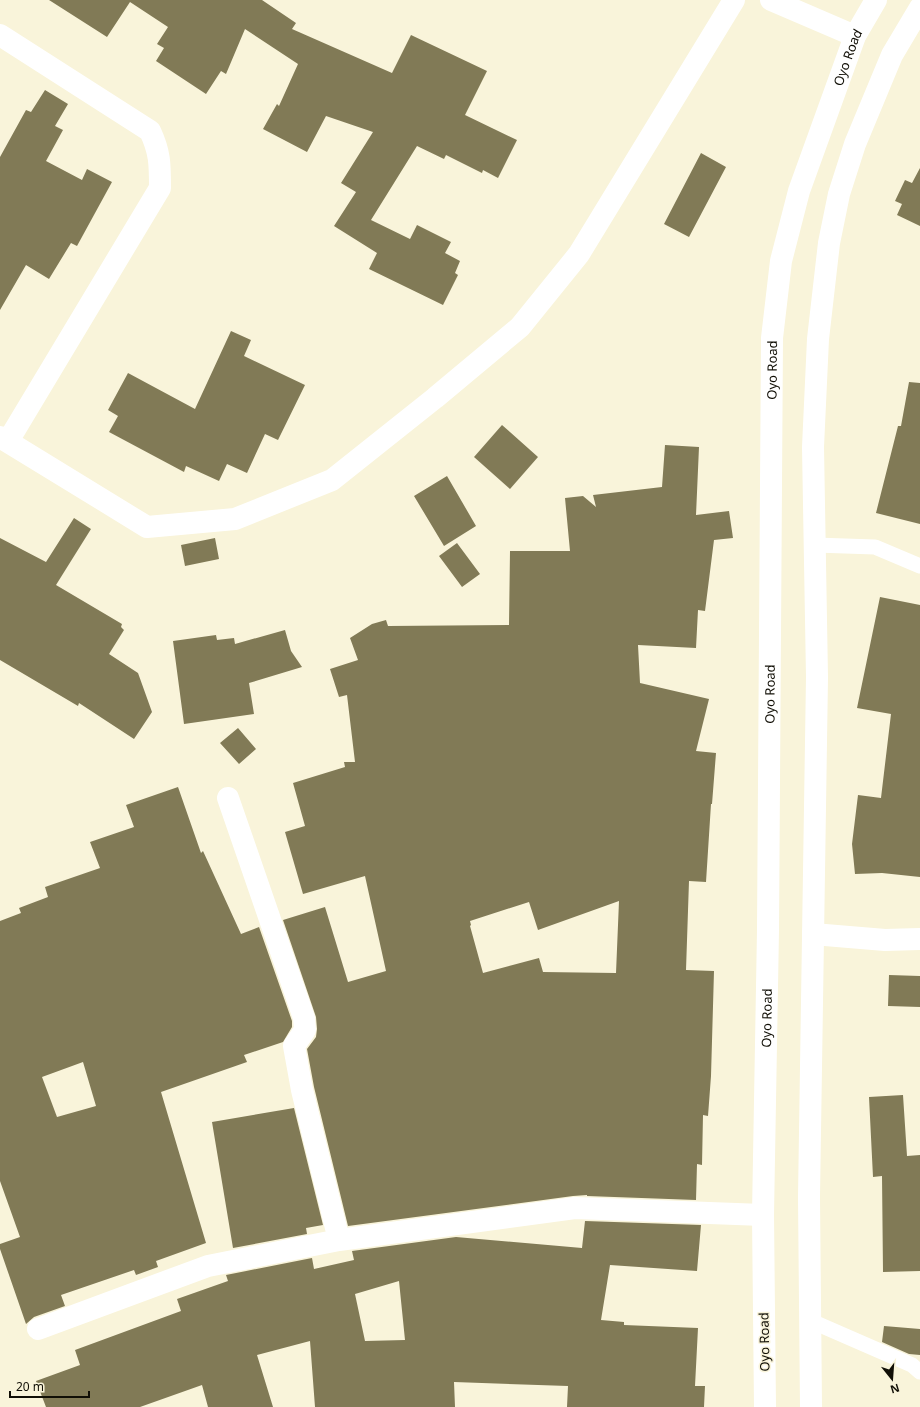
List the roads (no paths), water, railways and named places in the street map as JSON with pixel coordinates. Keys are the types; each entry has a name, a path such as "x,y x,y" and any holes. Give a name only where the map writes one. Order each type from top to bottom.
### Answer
{"street":[{"path":"0,36 150,130 157,146 160,164 160,188 4,439 147,527 235,519 332,480 436,398 520,327 579,254 734,0"},
{"path":"771,0 855,36"},
{"name":"Oyo Road","path":"765,1407 763,1215 768,922 772,338 781,261 799,190 855,36 876,0"},
{"path":"811,1407 809,1197 817,677 813,447 818,347 829,243 839,194 855,144 892,55 920,8"},
{"path":"228,798 304,1018 305,1030 294,1046 302,1090 340,1240"},
{"path":"813,934 885,940 920,939"},
{"path":"38,1329 208,1266 340,1240 575,1208 763,1215"}],"lane":[{"path":"815,545 875,547 920,566"},
{"path":"811,1321 912,1365 920,1372"}]}
